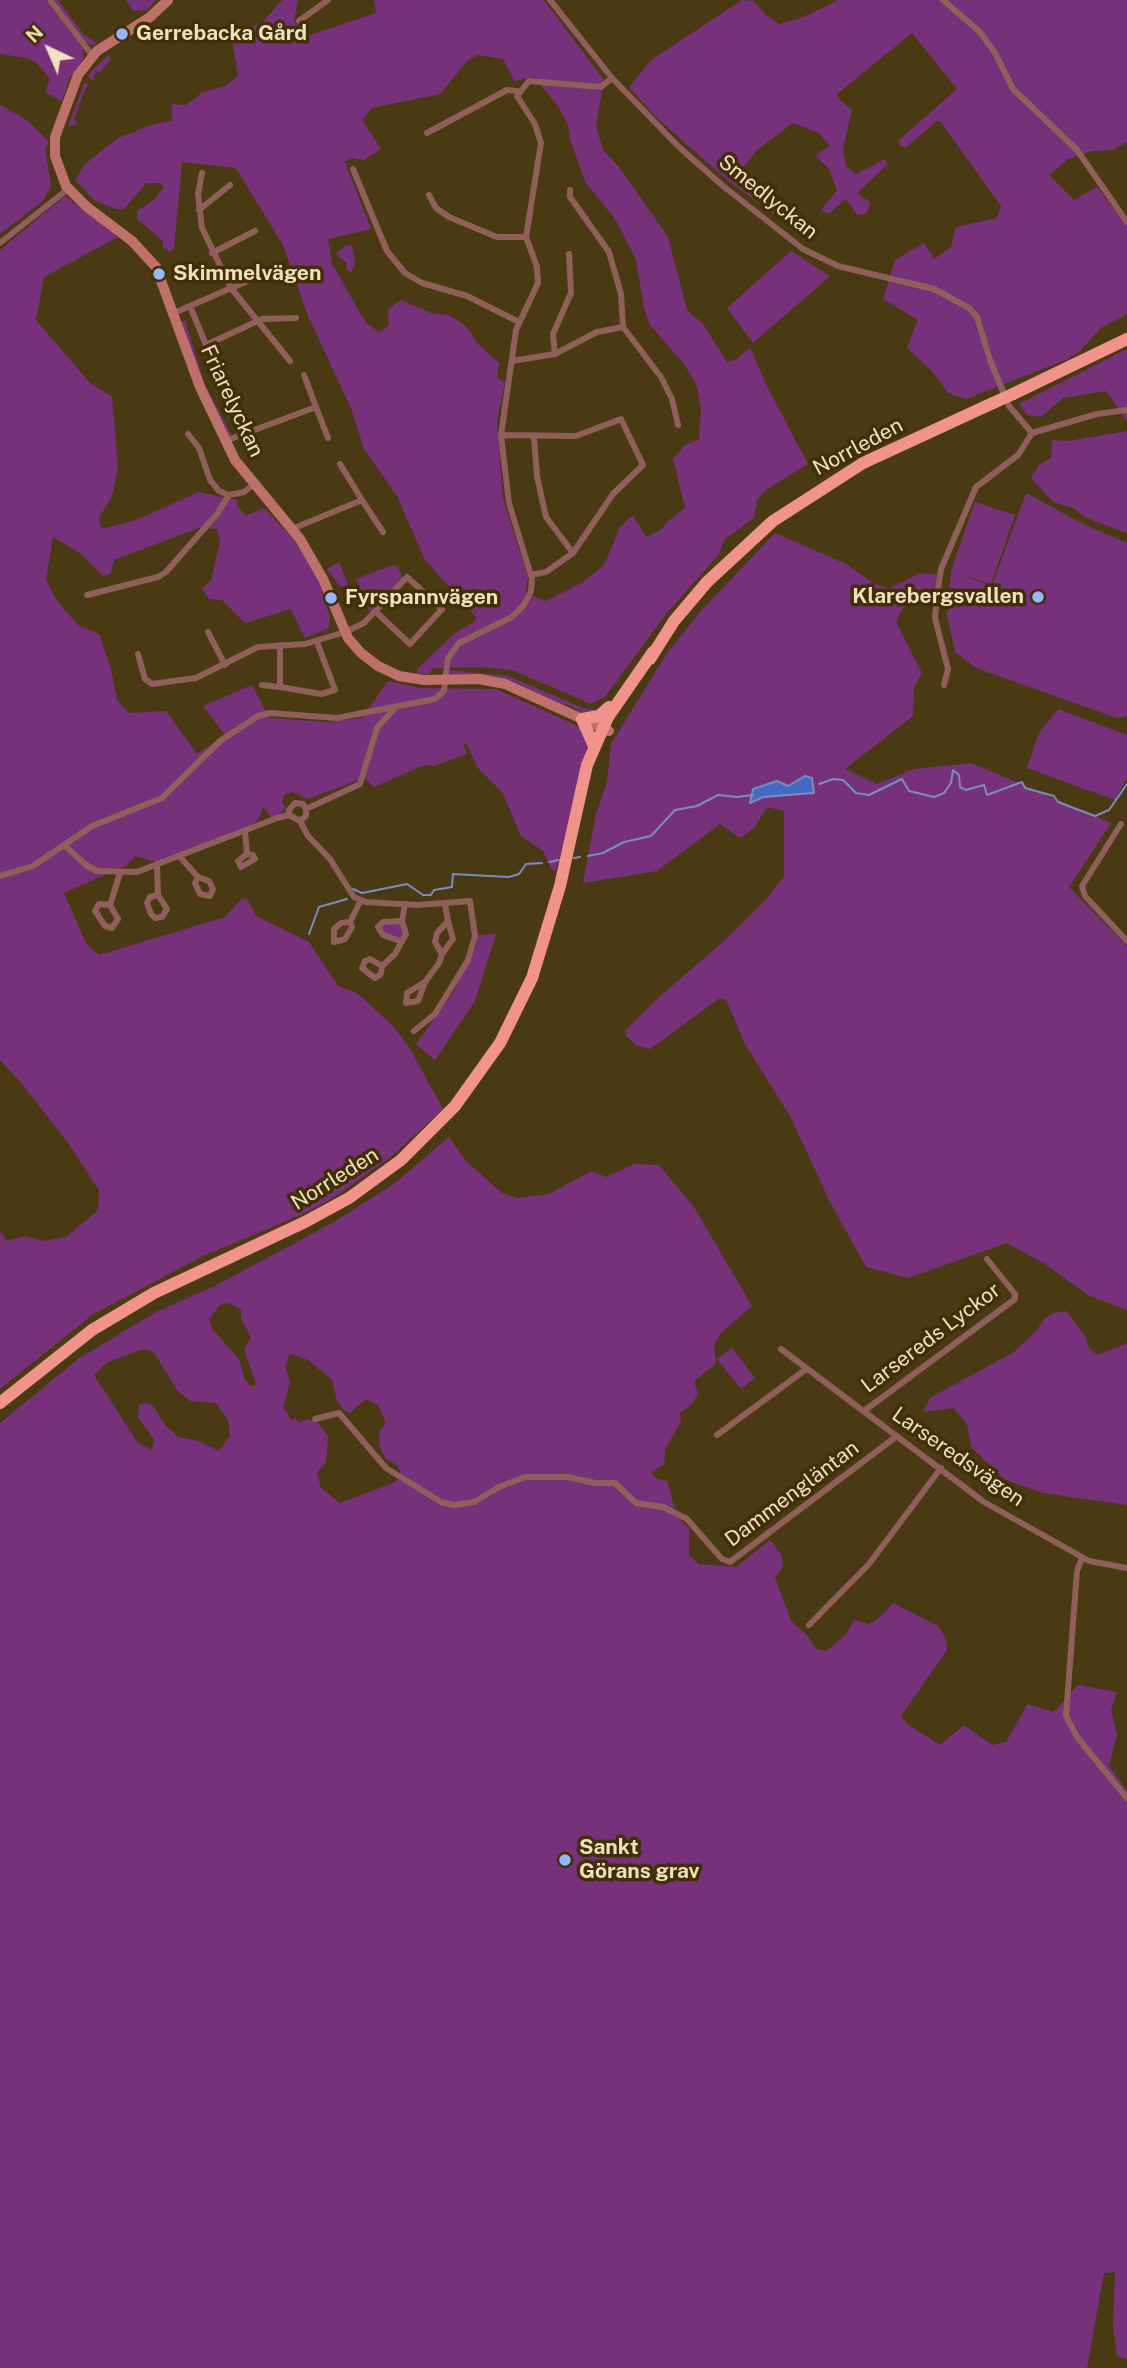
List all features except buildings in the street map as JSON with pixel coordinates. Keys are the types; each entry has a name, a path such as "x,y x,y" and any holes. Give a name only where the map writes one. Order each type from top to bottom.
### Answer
{"highway":[{"name":"Norrleden","path":"0,1403 92,1330 154,1293 325,1212 370,1184 418,1145 469,1088 513,1019 537,963 606,729 624,691 707,582 742,547 782,514 863,463 1127,339"},
{"name":"Norrleden","path":"564,870 580,788 594,746 653,652"},
{"path":"594,746 582,719 604,712 624,691"}],"street":[{"path":"50,0 92,55"},
{"path":"0,243 68,190 58,168 55,137 69,96 92,55 150,17 168,0"},
{"path":"299,21 328,0"},
{"name":"Smedlyckan","path":"550,0 612,78 723,186 810,254 838,266 934,289 969,308 977,317 990,360 1009,406 1032,433"},
{"path":"943,0 980,32 995,53 1013,89 1055,127 1084,161 1127,222"},
{"path":"517,92 528,81 601,87 612,78"},
{"path":"427,133 507,90 517,92"},
{"path":"0,876 33,866 92,826 162,799 220,741 262,715 281,713 323,718 394,709 435,699 444,691 446,663 459,643 512,617 524,605 531,591 531,575 506,492 501,435 519,322 538,279 526,237 541,143 535,124 519,101 517,92"},
{"path":"353,169 387,251 405,273 422,283 467,296 519,322"},
{"path":"202,173 199,210 212,253 231,288 290,361"},
{"path":"199,210 230,185"},
{"name":"Friarelyckan","path":"68,190 151,260 174,313 200,387 225,441 253,485 292,529 323,579 345,632 361,653 388,671 424,680 479,679 505,684 606,729"},
{"path":"570,190 570,197 611,257 621,292 623,327 661,377 672,399 678,425"},
{"path":"429,195 436,208 449,217 497,237 526,237"},
{"path":"212,253 256,231"},
{"path":"555,354 553,334 572,288 569,254"},
{"path":"174,313 278,269"},
{"path":"190,306 206,345 256,322 296,318"},
{"path":"512,361 555,354 597,332 623,327"},
{"path":"304,375 328,438"},
{"path":"225,441 316,407"},
{"path":"944,685 948,669 935,614 941,569 976,487 1018,455 1032,433 1097,415 1127,410"},
{"path":"501,435 576,436 621,419 643,465 613,494 573,553 546,572 531,575"},
{"path":"188,433 199,448 213,485 229,495"},
{"path":"534,437 537,476 546,517 573,553"},
{"path":"341,464 383,532"},
{"path":"87,595 158,577 166,572 217,514 229,495 253,485"},
{"path":"292,529 362,500"},
{"path":"138,653 145,679 152,684 197,678 258,647 317,642 365,623 407,577 442,610 410,644 376,612"},
{"path":"208,632 225,665"},
{"path":"262,685 321,694 335,690 317,642"},
{"path":"280,645 280,687"},
{"path":"306,809 363,780 374,736 394,709"},
{"path":"289,815 289,810 295,803 300,803 306,809 306,816 300,821"},
{"path":"64,845 97,871 120,873 157,866 289,815 300,821 308,836 330,859 349,893 361,900 405,904 470,901 475,926 473,947 440,1006 414,1031"},
{"path":"1121,824 1082,886 1085,897 1127,940"},
{"path":"245,831 247,854"},
{"path":"180,857 198,877"},
{"path":"157,866 158,895"},
{"path":"110,905 120,873"},
{"path":"350,922 361,900"},
{"path":"382,967 395,954 406,934 402,921 405,904"},
{"path":"425,982 436,969 452,940 445,904"},
{"path":"400,941 383,935 378,927 383,922 402,921"},
{"path":"442,954 435,942 437,933 448,921"},
{"name":"Larsereds Lyckor","path":"864,1411 1015,1299 1015,1294 987,1259"},
{"name":"Larseredsvägen","path":"781,1349 805,1370 984,1502 1082,1558 1098,1564 1127,1568"},
{"path":"718,1435 805,1370"},
{"name":"Dammengläntan","path":"315,1419 339,1413 386,1468 440,1502 454,1505 474,1502 499,1487 525,1478 568,1477 595,1483 615,1483 636,1503 663,1507 687,1519 722,1559 730,1562 897,1436"},
{"path":"809,1625 869,1564 941,1468"},
{"path":"1082,1558 1077,1571 1066,1716 1072,1730 1127,1798"}],"shaded area":[{"path":"0,0 46,0 83,48 83,60 69,79 62,101 45,92 50,79 37,63 27,58 0,54"},
{"path":"54,0 58,0 84,35 98,44 85,42"},
{"path":"126,0 156,0 147,10 133,11"},
{"path":"282,0 298,0 294,21 307,36 376,13 374,0 544,0 604,80 596,126 603,150 619,167 668,237 687,310 703,324 727,362 737,359 750,348 808,464 766,490 757,500 754,518 725,539 719,554 666,614 605,697 591,704 512,670 478,667 433,668 429,674 417,673 417,669 455,633 474,622 476,617 425,560 397,496 364,449 351,408 308,316 283,245 236,168 182,162 174,248 170,252 163,248 163,241 137,219 137,211 154,200 164,187 161,183 146,183 124,209 116,209 94,200 75,180 85,164 118,138 154,124 172,121 172,104 186,105 203,92 225,86 238,76 231,34 262,23","holes":["477,55 503,59 514,81 534,77 558,106 568,125 570,140 586,183 615,219 635,257 650,325 684,364 696,384 701,408 699,439 685,445 673,459 685,508 662,529 649,536 645,536 633,515 620,527 604,565 583,582 546,601 525,594 528,577 503,499 497,421 505,382 497,378 499,363 478,344 465,325 448,315 431,313 401,300 388,309 389,326 379,332 366,323 332,264 328,239 371,229 345,162 351,158 364,160 381,149 362,120 372,108 440,94 467,61"]},
{"path":"742,0 754,1 766,15 779,24 801,18 839,0 1127,0 1127,142 1113,150 1092,151 1068,159 1049,175 1074,200 1097,187 1127,226 1127,314 1101,328 1079,352 1068,359 966,399 948,393 932,371 907,348 918,320 883,299 895,260 924,243 934,259 951,247 956,227 997,218 1001,206 941,122 937,121 905,148 899,145 899,140 957,89 912,33 837,94 852,110 843,149 846,166 856,174 885,159 888,164 857,193 871,203 866,214 857,215 846,199 828,214 821,210 837,190 829,169 815,155 830,146 819,133 793,123 757,150 740,172 781,219 727,180 656,117 629,87 651,60"},
{"path":"108,55 111,59 100,72 96,71 93,81 87,76"},
{"path":"85,82 90,89 86,87 74,119 77,125 68,126"},
{"path":"0,105 28,121 49,142 45,149 51,186 43,201 0,234"},
{"path":"65,196 118,237 44,277 36,320 89,382 112,397 118,468 112,496 99,518 101,529 136,520 199,492 237,500 246,516 264,508 289,534 316,572 330,618 329,628 305,638 291,609 245,623 222,600 209,599 202,589 211,580 220,542 217,529 199,528 114,560 111,573 103,576 80,553 53,537 46,580 57,601 78,625 99,634 111,669 117,700 129,713 166,711 197,754 225,735 203,706 252,685 269,718 328,722 362,718 388,681 420,688 496,689 578,726 588,734 591,743 556,871 551,869 543,851 521,836 502,792 478,768 466,743 463,744 467,754 434,766 424,765 374,787 364,778 307,799 293,792 285,794 282,802 286,809 276,816 271,817 263,807 259,819 250,826 156,862 135,856 127,865 64,893 86,943 99,955 225,917 242,898 248,900 256,916 309,942 338,986 357,993 394,1027 409,1047 443,1109 392,1156 333,1198 305,1213 201,1257 92,1315 0,1389 0,1231 7,1241 26,1236 44,1241 66,1237 98,1210 99,1190 68,1143 0,1060 0,250"},
{"path":"352,245 355,264 351,272 346,269 347,263 336,254 345,246"},
{"path":"791,251 830,276 753,343 727,308"},
{"path":"185,320 204,383 232,436 228,436 201,381 182,322"},
{"path":"1127,349 1127,421 1106,391 1063,398 1041,417 1027,415 1019,404"},
{"path":"1127,431 1127,533 1084,517 1074,508 1053,502 1031,478 1039,465 1051,458 1052,440 1068,441"},
{"name":"Klarebergsvallen","path":"1026,493 1085,525 1127,543 1127,716 1117,718 976,668 955,652 947,615 951,571 975,502 1015,515 991,584 959,574 992,586"},
{"path":"775,533 846,564 873,583 889,589 920,573 937,575 934,591 903,608 896,622 922,673 914,687 913,716 845,769 877,784 914,769 972,763 1111,823 1069,887 1127,946 1127,1310 1088,1295 1045,1264 1007,1243 908,1278 866,1267 830,1202 790,1116 745,1044 726,1000 720,998 650,1049 637,1046 626,1036 625,1031 657,999 724,941 767,898 784,876 784,811 767,807 754,828 740,838 720,824 657,871 583,883 596,814 607,782 611,744 666,655 699,613"},
{"path":"339,562 348,585 340,587 327,569"},
{"path":"393,565 398,567 403,579 373,612 369,610 356,579"},
{"path":"449,670 508,676 583,708 602,710 586,715 571,706 450,675"},
{"path":"1058,709 1127,735 1127,778 1115,800 1027,768 1039,733"},
{"path":"402,922 405,930 400,940 382,933 380,925"},
{"path":"496,934 475,1001 435,1060 416,1044 453,993 476,947 477,935"},
{"path":"449,1137 466,1161 502,1193 518,1198 549,1194 591,1171 606,1177 635,1164 659,1165 694,1207 752,1306 721,1333 714,1346 716,1364 694,1381 698,1394 692,1404 680,1413 681,1422 665,1449 664,1465 651,1472 655,1478 667,1481 677,1517 689,1528 689,1556 699,1564 736,1567 770,1540 782,1556 783,1567 775,1577 791,1621 806,1634 816,1649 825,1651 833,1646 847,1633 854,1620 869,1624 877,1620 893,1603 938,1626 946,1639 947,1650 901,1716 907,1724 940,1745 964,1725 992,1745 1006,1742 1028,1704 1054,1712 1078,1685 1117,1692 1111,1710 1117,1734 1109,1766 1127,1791 1127,2359 1117,2356 1113,2325 1115,2272 1104,2273 1087,2368 0,2368 0,1423 78,1359 156,1312 215,1286 334,1222 395,1183","holes":["228,1303 241,1309 241,1318 251,1338 244,1349 256,1384 252,1387 245,1380 239,1359 213,1330 209,1319 220,1305","143,1349 154,1352 177,1390 190,1401 216,1403 228,1420 230,1436 219,1451 199,1441 179,1437 165,1425 154,1407 146,1403 139,1405 138,1417 154,1440 152,1450 138,1443 94,1375 106,1363","290,1354 308,1360 332,1380 337,1401 350,1413 366,1399 378,1405 386,1423 380,1431 379,1446 386,1459 397,1465 402,1476 393,1483 340,1503 321,1488 317,1473 326,1462 328,1436 317,1422 308,1419 299,1423 295,1418 292,1421 283,1407 290,1382 285,1366"]},
{"path":"1066,1311 1085,1336 1090,1350 1098,1355 1127,1343 1127,1505 1043,1493 1004,1479 971,1447 967,1424 953,1408 923,1412 930,1398 1014,1352 1037,1330 1044,1319 1053,1313"},
{"path":"732,1348 755,1378 741,1389 717,1359"}],"water":[{"path":"805,776 812,778 814,793 763,797 750,803 753,789 777,781 788,786"}],"waterway":[{"path":"819,784 833,779 843,780 856,793 869,795 902,779 909,791 934,797 944,793 951,783 953,770 959,775 960,787 966,790 984,785 987,795 1022,782 1025,788 1054,796 1058,802 1095,816 1109,810 1127,784"},
{"path":"588,856 603,853 624,842 651,836 675,810 697,806 718,795 753,795"},
{"path":"574,858 580,857"},
{"path":"549,862 559,860"},
{"path":"353,889 362,893 407,884 423,895 431,895 434,890 452,887 453,874 509,877 519,874 526,864 542,863"},
{"path":"309,934 319,907 347,899"}],"place":[{"name":"Gerrebacka Gård","path":"122,34"},
{"name":"Skimmelvägen","path":"159,274"},
{"name":"Klarebergsvallen","path":"1038,597"},
{"name":"Fyrspannvägen","path":"331,598"},
{"name":"Sankt Görans grav","path":"565,1860"}]}
